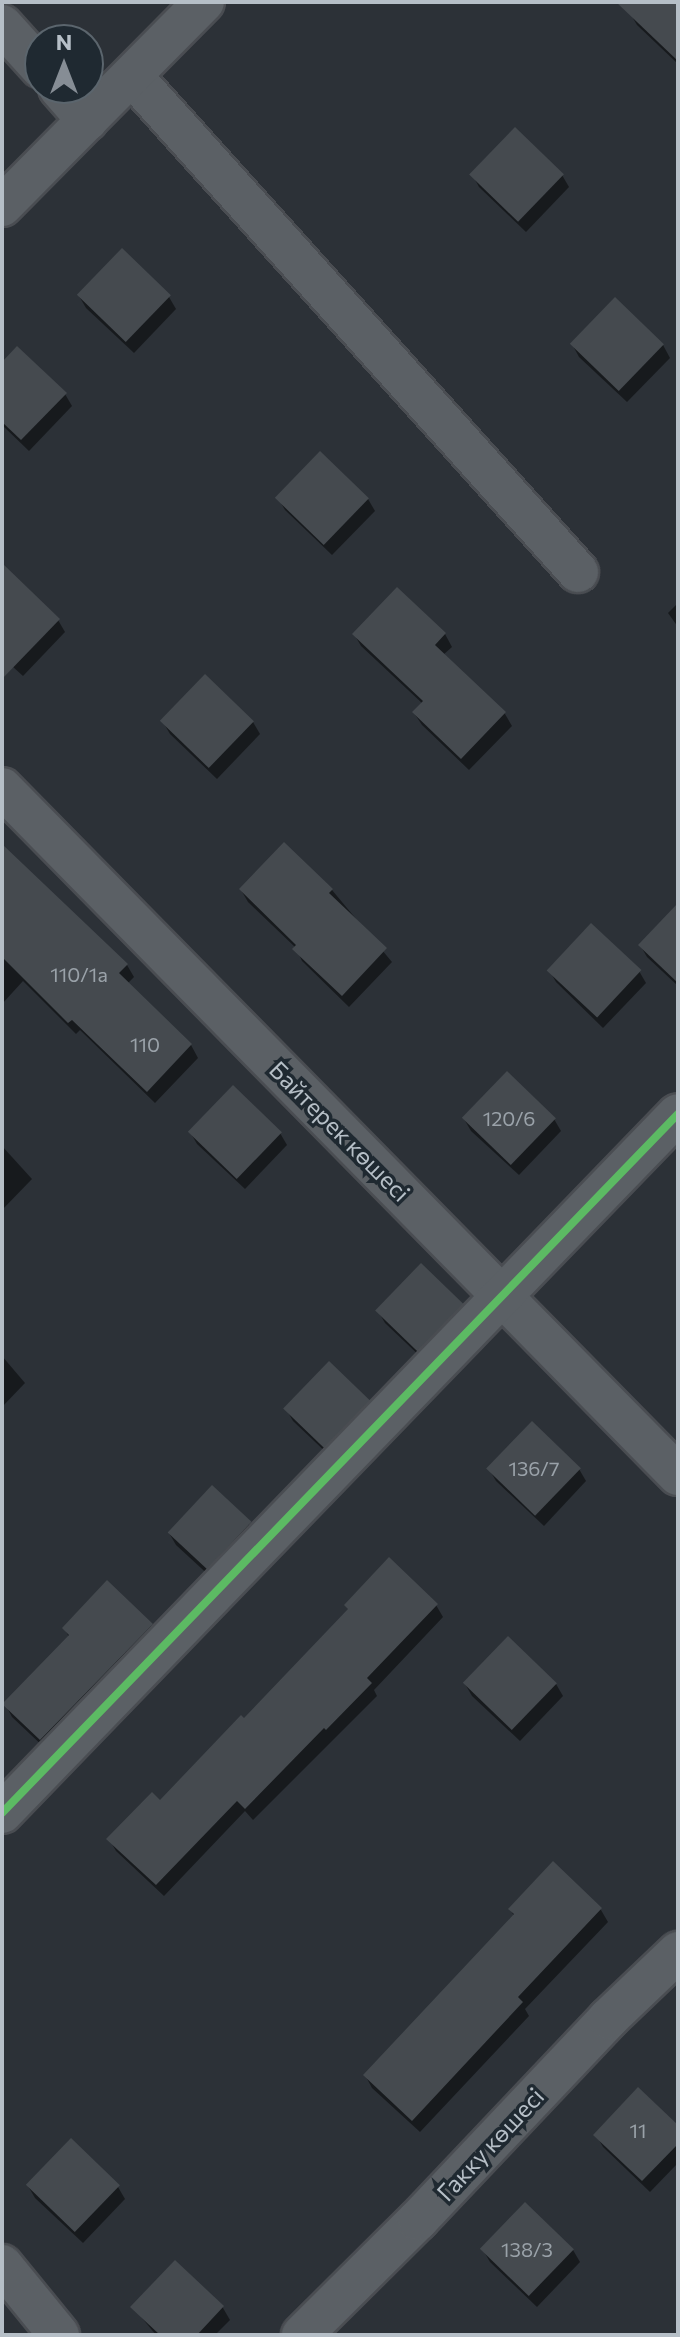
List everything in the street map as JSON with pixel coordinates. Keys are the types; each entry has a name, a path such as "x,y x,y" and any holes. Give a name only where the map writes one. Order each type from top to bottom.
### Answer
{"street":[{"path":"2,206 204,2"},
{"path":"2,25 24,49"},
{"path":"132,76 578,572"},
{"path":"73,104 87,120"},
{"name":"Байтерек көшесі","path":"2,788 678,1475"},
{"path":"2,1813 678,1114"},
{"name":"Гакку көшесі","path":"302,2335 418,2220 608,2019 678,1952"},
{"path":"2,2265 59,2335"}],"building":[{"path":"616,2 678,2 678,61"},
{"path":"515,127 564,174 518,222 469,174"},
{"path":"122,248 171,295 126,342 77,295"},
{"path":"615,297 664,344 619,391 570,344"},
{"path":"17,346 67,393 21,440 2,422 2,362"},
{"path":"320,451 369,498 324,545 275,498"},
{"path":"2,563 60,619 2,679"},
{"path":"397,587 446,633 435,645 506,712 461,759 412,712 423,701 352,634"},
{"path":"205,674 254,721 209,768 160,721"},
{"path":"284,842 333,889 329,893 387,948 342,996 292,949 296,945 239,889"},
{"path":"2,844 128,964 119,973 192,1044 147,1092 72,1020 68,1023 2,957"},
{"path":"678,903 678,983 638,945"},
{"path":"591,923 641,970 597,1018 547,971"},
{"path":"507,1071 556,1118 511,1165 462,1118"},
{"path":"233,1085 282,1132 237,1179 188,1132"},
{"path":"421,1263 463,1304 418,1351 375,1310"},
{"path":"329,1361 370,1401 324,1448 283,1408"},
{"path":"532,1421 581,1468 535,1516 486,1468"},
{"path":"212,1485 251,1522 207,1569 168,1533"},
{"path":"389,1557 438,1604 367,1678 372,1683 326,1730 324,1728 245,1809 237,1801 156,1885 106,1839 152,1792 160,1800 241,1715 244,1718 348,1609 344,1605"},
{"path":"107,1580 153,1624 40,1740 2,1704 69,1635 62,1628"},
{"path":"508,1636 557,1683 512,1730 463,1683"},
{"path":"553,1861 602,1908 518,1997 523,2002 412,2121 363,2075 514,1914 508,1909"},
{"path":"638,2087 678,2125 678,2144 642,2181 593,2135"},
{"path":"71,2138 120,2185 75,2232 26,2185"},
{"path":"525,2202 574,2249 529,2296 480,2249"},
{"path":"175,2260 224,2306 197,2335 160,2335 130,2307"}],"cycle path":[{"path":"2,1813 678,1114"}]}
